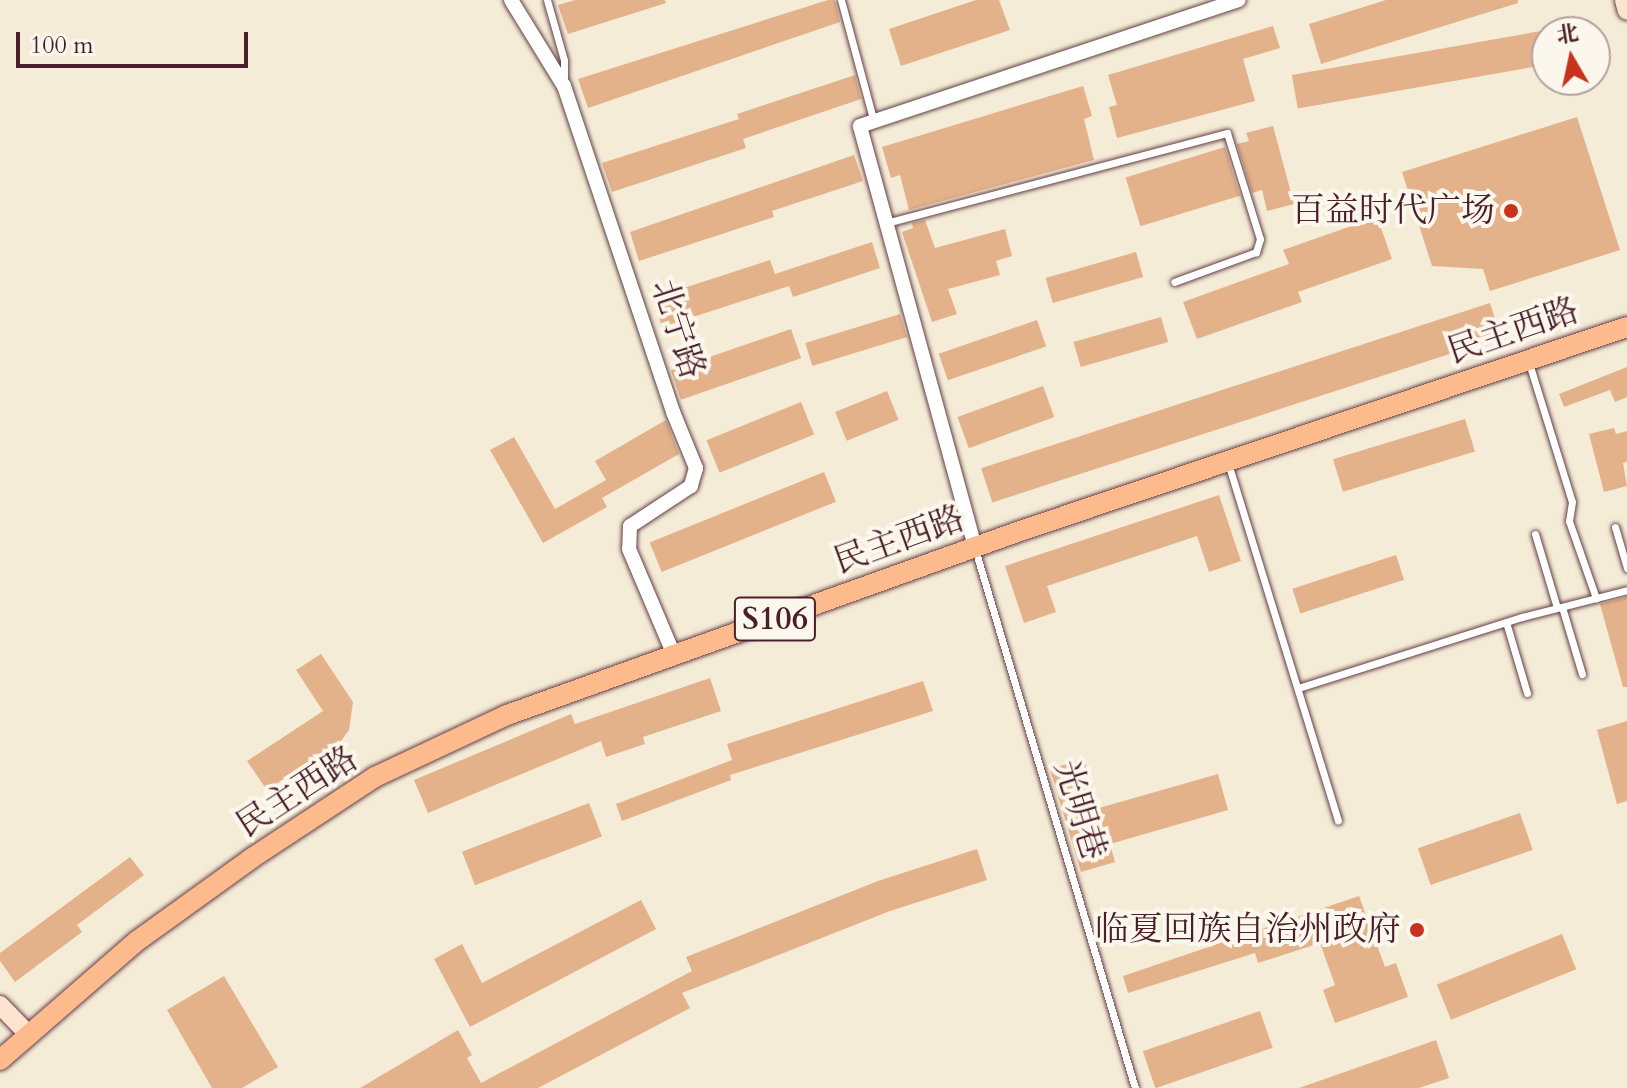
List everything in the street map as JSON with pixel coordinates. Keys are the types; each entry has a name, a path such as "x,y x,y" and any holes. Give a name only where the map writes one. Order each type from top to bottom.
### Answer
{"main road":[{"path":"1624,0 1627,11"},
{"name":"民主西路","path":"0,1060 27,1033 137,941 252,858 375,777 507,715 975,547 1627,327"},
{"path":"0,1005 27,1033"}],"street":[{"name":"北宁路","path":"511,0 564,86 673,412 696,468 691,486 630,526 629,549 674,655"},
{"path":"975,547 860,126 1239,0"}],"lane":[{"path":"547,0 564,60 564,86"},
{"path":"841,0 874,122"},
{"path":"886,223 1227,133 1260,239 1256,252 1174,282"},
{"path":"1528,360 1572,502 1569,521 1596,598"},
{"path":"1227,461 1338,820"},
{"path":"1615,527 1627,568"},
{"path":"1535,534 1582,674"},
{"name":"光明巷","path":"975,547 1135,1088"},
{"path":"1298,688 1506,622 1627,590"},
{"path":"1506,622 1527,693"}],"building":[{"path":"575,0 665,0 666,3 568,34 558,5"},
{"path":"835,0 840,22 588,108 578,79"},
{"path":"976,0 999,0 1010,30 901,66 889,29"},
{"path":"1386,0 1518,0 1518,3 1321,64 1309,24"},
{"path":"1273,26 1280,48 1243,59 1255,101 1117,138 1109,107 1117,105 1108,75"},
{"path":"1531,33 1531,67 1298,108 1292,75"},
{"path":"855,75 861,99 743,139 746,148 612,192 602,163 739,119 737,114"},
{"path":"1083,86 1092,116 1084,119 1094,160 909,210 900,175 891,178 882,147"},
{"name":"百益时代广场","path":"1577,117 1620,250 1490,291 1483,269 1432,266 1402,172"},
{"path":"1273,126 1294,204 1267,211 1262,190 1252,193 1237,144 1249,141 1246,133"},
{"path":"1225,147 1240,196 1140,226 1126,177"},
{"path":"854,155 863,181 772,211 774,217 639,261 630,232"},
{"path":"1377,217 1392,259 1298,292 1302,302 1197,339 1183,302 1289,264 1283,250"},
{"path":"925,220 935,248 1005,229 1012,256 996,261 1000,275 948,289 957,314 932,322 902,232 913,228 912,223"},
{"path":"872,242 880,268 793,297 789,286 662,327 653,298 770,260 775,274"},
{"path":"1136,252 1143,277 1053,303 1046,278"},
{"path":"1490,303 1501,337 992,503 981,468"},
{"path":"900,314 907,337 812,366 805,343"},
{"path":"1161,317 1168,342 1081,367 1074,342"},
{"path":"1037,320 1046,346 948,380 939,354"},
{"path":"791,329 801,358 681,400 671,370"},
{"path":"1627,367 1627,397 1615,402 1610,390 1564,407 1559,394"},
{"path":"1043,386 1054,417 969,448 957,417"},
{"path":"887,391 899,420 847,441 835,412"},
{"path":"801,402 814,434 720,473 706,440"},
{"path":"1465,419 1475,452 1343,492 1333,459"},
{"path":"666,420 679,454 602,498 607,507 543,543 490,450 514,437 555,509 606,480 595,461"},
{"path":"1614,428 1616,434 1627,431 1627,462 1623,463 1627,486 1604,492 1589,434"},
{"path":"824,472 836,502 662,572 650,542"},
{"path":"1219,495 1241,561 1209,572 1197,536 1047,586 1056,612 1024,623 1005,566"},
{"path":"1396,555 1404,580 1300,613 1292,589"},
{"path":"1627,597 1627,687 1623,687 1600,604"},
{"path":"321,654 353,702 349,730 341,741 267,790 247,761 323,711 296,670"},
{"path":"710,678 721,711 643,737 645,744 606,757 601,741 428,813 414,780 571,714 575,724"},
{"path":"923,681 933,711 730,775 731,780 622,821 616,804 732,760 727,744"},
{"path":"1627,721 1627,801 1617,804 1597,730"},
{"path":"1084,759 1099,808 1218,774 1228,810 1110,844 1115,862 1081,872 1050,769"},
{"path":"589,803 602,837 475,885 462,852"},
{"path":"1520,813 1533,850 1431,885 1418,848"},
{"path":"977,849 987,880 890,911 682,993 690,1008 538,1088 360,1088 458,1030 472,1055 467,1058 481,1083 692,971 686,957 878,881"},
{"path":"130,857 144,875 77,925 82,932 15,982 0,961 0,953"},
{"path":"1359,896 1385,967 1396,963 1408,997 1335,1023 1323,990 1335,985 1320,943 1258,963 1255,953 1128,993 1123,976"},
{"path":"641,900 656,929 470,1027 434,959 462,944 482,983"},
{"path":"1562,934 1576,969 1451,1020 1437,985"},
{"path":"224,976 278,1067 242,1088 212,1088 167,1010"},
{"path":"1260,1011 1273,1048 1156,1088 1143,1051"},
{"path":"1436,1040 1449,1078 1419,1088 1299,1088"}],"place":[{"name":"百益时代广场","path":"1511,211"},
{"name":"临夏回族自治州政府","path":"1417,930"}]}
